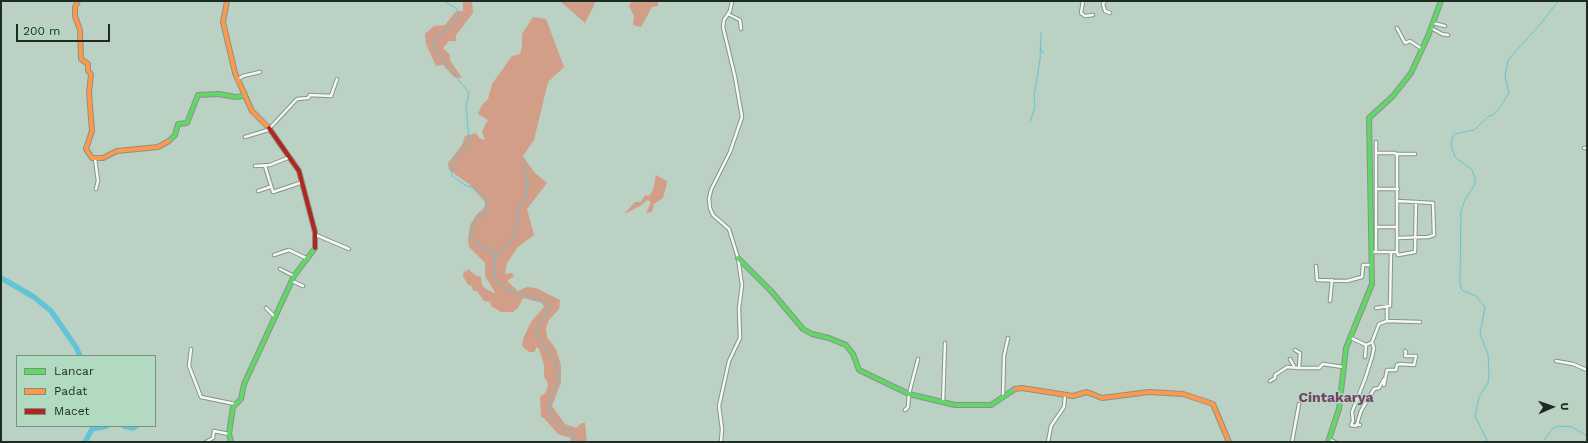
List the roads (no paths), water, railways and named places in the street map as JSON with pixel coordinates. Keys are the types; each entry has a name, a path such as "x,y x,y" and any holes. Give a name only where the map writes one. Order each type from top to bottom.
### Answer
{"street":[{"path":"78,1 75,10 77,24 80,30 81,59 88,64 88,71 91,74 89,93 92,131 86,150 90,156 95,159 106,157 116,151 157,147 169,142 174,135 178,124 187,123 198,95 219,94 236,97 244,96"},
{"path":"227,1 222,20 237,80 252,111 270,129 290,157 303,182 316,235 316,248 294,276 244,384 240,399 232,409 229,434 231,442"},
{"path":"721,442 719,406 729,361 740,338 739,308 742,285 738,258 729,229 713,215 709,203 711,190 730,152 742,117 736,77 722,27 732,1"},
{"path":"1083,1 1081,13 1084,16 1093,15"},
{"path":"1105,1 1105,11 1110,13"},
{"path":"1374,252 1369,118 1407,80 1422,49 1441,1"},
{"path":"728,14 740,20 741,29"},
{"path":"1433,23 1445,26"},
{"path":"1397,28 1405,43 1410,40 1422,49"},
{"path":"1431,28 1442,34 1448,35"},
{"path":"237,80 244,75 260,72"},
{"path":"245,137 270,129 296,100 308,98 310,95 331,96 337,79"},
{"path":"1335,442 1328,441 1339,409 1346,348 1372,286 1372,265 1376,227 1376,142"},
{"path":"1376,154 1415,154"},
{"path":"1396,154 1398,189 1397,252"},
{"path":"256,166 265,166 290,157"},
{"path":"95,159 98,181 96,189"},
{"path":"265,166 270,187 273,192 303,182"},
{"path":"258,191 270,187"},
{"path":"1376,189 1398,189"},
{"path":"1398,201 1433,203 1434,235 1416,238 1398,238"},
{"path":"1374,252 1397,252 1398,254 1414,253 1416,238 1416,202"},
{"path":"1376,227 1397,227"},
{"path":"316,235 348,249"},
{"path":"274,255 287,250 308,259"},
{"path":"1387,321 1387,308 1390,305 1391,252"},
{"path":"738,258 770,291 803,329 812,334 829,338 846,346 853,354 859,370 909,394 943,403 991,405 1014,389 1022,388 1075,396 1087,392 1102,398 1148,392 1187,395 1213,404 1230,442"},
{"path":"1316,266 1317,280 1350,281 1362,277 1363,265 1372,265"},
{"path":"280,269 294,276"},
{"path":"1330,301 1332,280"},
{"path":"292,281 303,286"},
{"path":"266,308 276,317"},
{"path":"1376,308 1387,308"},
{"path":"1385,378 1379,388 1374,390 1363,407 1358,424 1356,426 1351,425 1353,421 1352,412 1369,368 1374,348 1372,342 1379,324 1387,321 1420,322"},
{"path":"1003,396 1004,356 1008,338"},
{"path":"1350,338 1366,345"},
{"path":"1366,345 1372,342"},
{"path":"943,403 945,343"},
{"path":"1365,357 1366,345"},
{"path":"191,349 189,366 201,397 236,404"},
{"path":"1295,350 1300,353 1298,367"},
{"path":"1384,385 1387,370 1396,370 1397,365 1414,365 1416,356 1405,356 1405,351"},
{"path":"905,410 908,406 909,394 918,359"},
{"path":"1290,359 1292,365 1298,367"},
{"path":"1556,361 1587,370"},
{"path":"1270,381 1275,375 1287,367 1319,368 1322,364 1343,367"},
{"path":"1048,442 1051,426 1064,408 1065,395"},
{"path":"1292,442 1299,404"},
{"path":"206,442 212,439 214,431 229,434"}],"waterway":[{"path":"444,1 457,9 459,16 448,29 435,38 435,50 469,93 466,106 469,140 468,145 456,157 451,167 452,176 465,185 476,189 487,201 485,212 474,222 471,236 479,246 494,251 494,274 496,280 503,287 515,293 533,297 547,302 549,305 547,313 536,328 538,338 554,359 558,371 557,384 550,399 550,414 561,427 573,433 573,442"},
{"path":"1488,442 1475,416 1479,397 1488,383 1489,376 1488,354 1480,334 1485,307 1476,296 1462,290 1460,284 1461,211 1465,200 1475,184 1475,179 1472,170 1455,157 1451,144 1454,134 1474,130 1489,116 1493,115 1501,106 1509,93 1505,76 1508,60 1543,21 1558,1"},
{"path":"1030,122 1035,107 1034,95 1040,60 1041,33"},
{"path":"1040,47 1043,53"},
{"path":"496,256 513,237 516,228 518,209 527,195 528,182 523,165"},
{"path":"1,278 34,297 51,311 76,347 80,355"},
{"path":"1543,442 1552,429 1558,426 1572,427 1587,436"},
{"path":"85,442 92,429 102,427"},
{"path":"128,427 134,427"}],"district":[{"name":"Cintakarya","path":"1336,398"}]}
